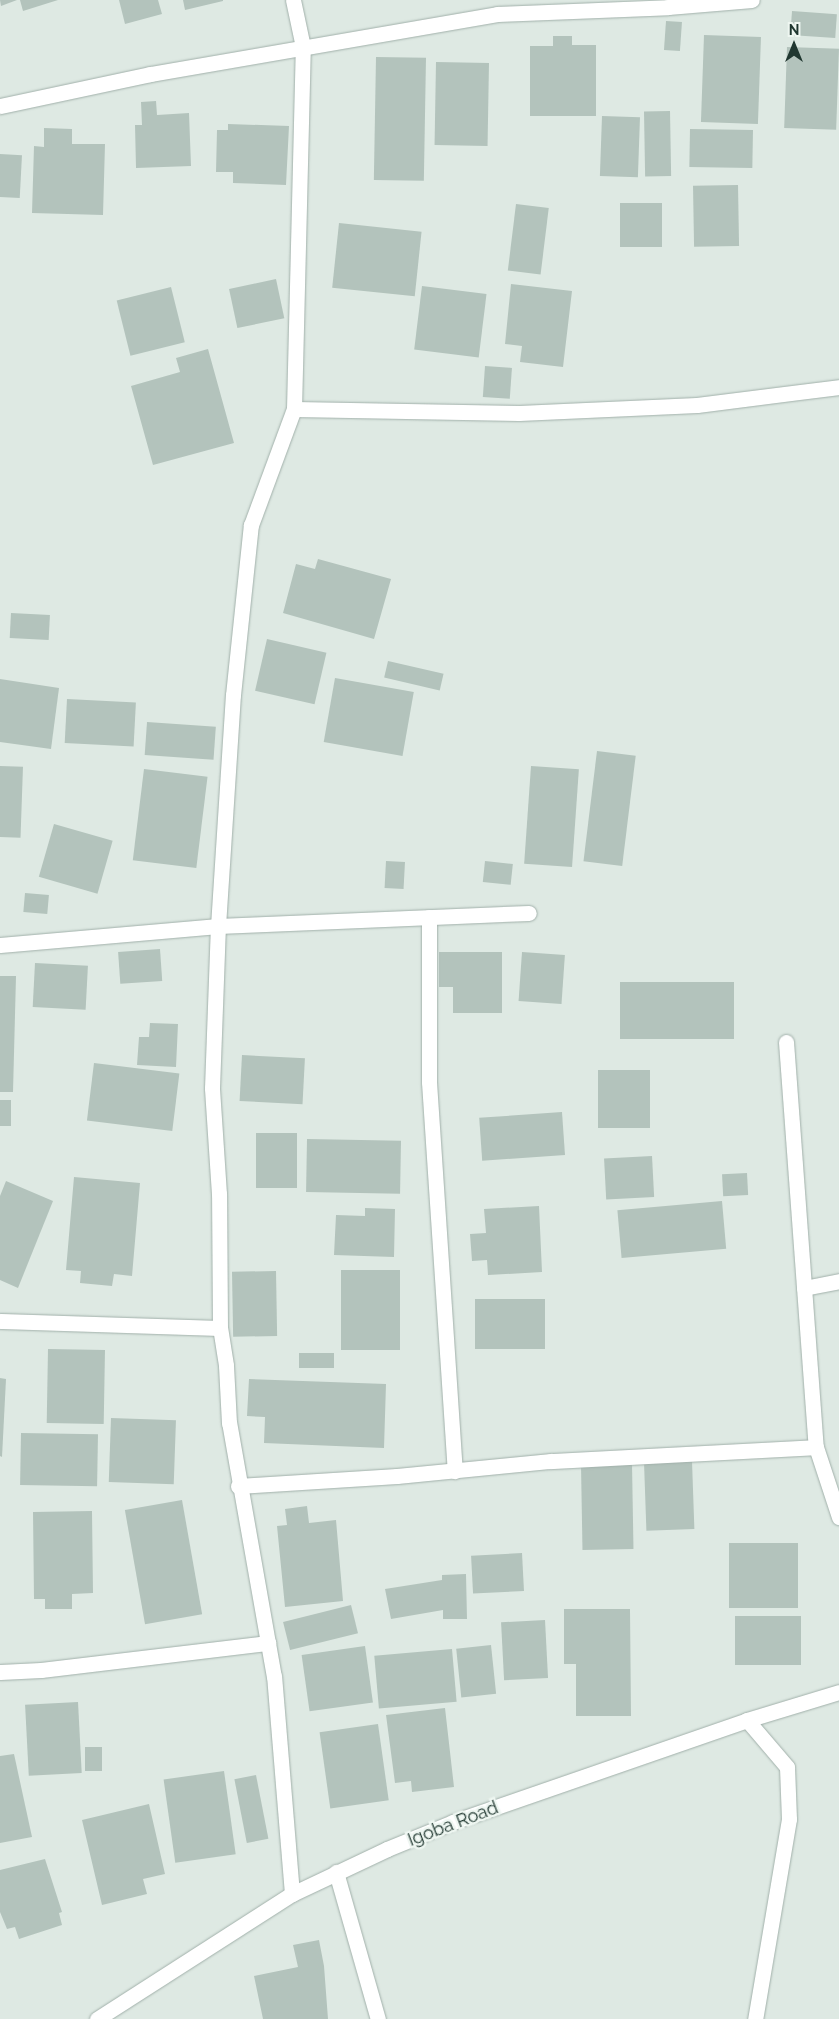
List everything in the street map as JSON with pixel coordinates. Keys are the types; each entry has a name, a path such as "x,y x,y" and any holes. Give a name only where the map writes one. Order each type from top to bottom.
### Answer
{"street":[{"path":"292,1894 274,1678 228,1423 226,1365 220,1328 219,1194 212,1088 218,926 233,695 251,525 294,410 303,47 293,0"},
{"path":"0,106 150,74 497,14 668,7 752,0"},
{"path":"294,410 519,413 697,405 839,387"},
{"path":"0,945 218,926 529,913"},
{"path":"429,917 429,1082 455,1471"},
{"path":"786,1042 816,1447 839,1517"},
{"path":"804,1288 839,1281"},
{"path":"0,1321 220,1328"},
{"path":"238,1486 455,1471 552,1461 816,1447"},
{"path":"0,1672 41,1670 268,1643"},
{"name":"Igoba Road","path":"97,2019 292,1894 336,1872 453,1822 747,1720 839,1692"},
{"path":"747,1720 787,1767 789,1819 755,2019"},
{"path":"336,1872 378,2019"}],"building":[{"path":"0,0 17,0 1,6"},
{"path":"20,0 58,0 23,11"},
{"path":"119,0 158,0 162,14 125,24"},
{"path":"183,0 223,0 223,1 185,10"},
{"path":"792,11 837,14 835,38 790,35"},
{"path":"666,21 682,22 680,51 664,50"},
{"path":"704,35 761,37 758,124 701,122"},
{"path":"553,36 572,36 572,45 596,45 596,116 530,116 530,46 553,46"},
{"path":"787,47 839,49 836,130 784,128"},
{"path":"376,57 426,58 424,181 374,180"},
{"path":"436,62 489,63 488,146 435,145"},
{"path":"156,101 157,115 189,113 191,166 136,168 135,125 142,125 141,102"},
{"path":"644,111 670,111 671,176 645,176"},
{"path":"602,116 640,117 638,177 600,176"},
{"path":"228,124 289,126 286,185 233,183 233,172 216,172 217,130 228,130"},
{"path":"44,128 72,129 72,144 105,144 103,215 32,213 34,146 44,147"},
{"path":"690,129 753,130 752,168 689,167"},
{"path":"0,154 22,155 20,198 0,197"},
{"path":"738,185 739,246 694,247 693,186"},
{"path":"620,203 662,203 662,247 620,247"},
{"path":"516,204 549,208 541,275 508,271"},
{"path":"339,223 422,232 415,296 332,288"},
{"path":"276,279 284,318 237,328 229,289"},
{"path":"511,284 572,291 563,367 520,362 522,346 505,344"},
{"path":"422,286 487,294 479,357 414,350"},
{"path":"171,287 185,342 130,356 117,301"},
{"path":"208,349 234,443 153,465 131,386 180,372 176,358"},
{"path":"485,366 512,368 510,399 483,397"},
{"path":"318,559 391,579 374,639 283,613 296,564 315,569"},
{"path":"11,613 50,615 49,640 10,638"},
{"path":"267,639 326,653 315,704 255,691"},
{"path":"388,661 444,674 440,690 384,678"},
{"path":"335,678 414,692 402,756 324,742"},
{"path":"0,679 59,688 51,749 0,742"},
{"path":"67,699 136,703 134,747 65,743"},
{"path":"147,722 216,727 214,760 145,755"},
{"path":"597,751 636,756 622,866 583,861"},
{"path":"0,766 23,767 21,838 0,837"},
{"path":"531,766 579,769 572,867 524,864"},
{"path":"144,769 208,777 196,868 133,860"},
{"path":"54,824 113,841 97,894 39,877"},
{"path":"386,861 405,862 404,889 385,888"},
{"path":"485,861 513,864 511,885 483,882"},
{"path":"25,893 49,895 47,914 23,912"},
{"path":"160,949 162,981 120,984 118,952"},
{"path":"439,952 502,952 502,1013 453,1013 453,987 439,987"},
{"path":"522,952 565,955 561,1004 519,1001"},
{"path":"35,963 88,966 86,1010 33,1007"},
{"path":"0,976 16,976 13,1092 0,1092"},
{"path":"620,982 734,982 734,1039 620,1039"},
{"path":"150,1023 178,1024 176,1067 137,1065 139,1037 149,1037"},
{"path":"242,1055 305,1058 303,1104 240,1101"},
{"path":"94,1063 179,1073 172,1131 87,1121"},
{"path":"598,1070 650,1070 650,1128 598,1128"},
{"path":"0,1100 11,1100 11,1126 0,1126"},
{"path":"562,1112 565,1155 482,1161 479,1118"},
{"path":"256,1133 297,1133 297,1188 256,1188"},
{"path":"307,1139 401,1141 400,1194 306,1192"},
{"path":"652,1156 654,1197 606,1199 604,1159"},
{"path":"747,1173 748,1195 723,1196 722,1174"},
{"path":"74,1177 140,1183 132,1276 114,1274 112,1286 80,1283 81,1271 66,1270"},
{"path":"6,1181 53,1201 18,1288 0,1280 0,1196"},
{"path":"722,1201 726,1249 622,1258 617,1210"},
{"path":"539,1206 542,1272 488,1275 487,1260 472,1261 470,1234 486,1233 484,1209"},
{"path":"365,1208 395,1209 394,1257 334,1255 336,1215 365,1216"},
{"path":"341,1270 400,1270 400,1350 341,1350"},
{"path":"276,1271 277,1336 233,1337 232,1272"},
{"path":"475,1299 545,1299 545,1349 475,1349"},
{"path":"48,1349 105,1350 104,1424 47,1423"},
{"path":"299,1353 334,1353 334,1368 299,1368"},
{"path":"0,1378 6,1379 2,1457 0,1456"},
{"path":"249,1379 386,1384 384,1448 264,1443 265,1417 247,1416"},
{"path":"111,1418 176,1420 174,1484 109,1482"},
{"path":"21,1433 98,1434 97,1486 20,1485"},
{"path":"692,1461 694,1529 646,1531 644,1463"},
{"path":"632,1464 633,1549 582,1550 581,1465"},
{"path":"182,1500 202,1614 145,1624 125,1510"},
{"path":"307,1506 309,1523 336,1520 343,1601 285,1607 277,1526 287,1525 285,1509"},
{"path":"92,1511 93,1593 72,1594 72,1609 45,1609 45,1599 34,1599 33,1512"},
{"path":"729,1543 798,1543 798,1608 729,1608"},
{"path":"522,1553 524,1591 473,1594 471,1556"},
{"path":"466,1574 467,1619 443,1619 443,1610 391,1619 385,1589 442,1580 442,1575"},
{"path":"351,1605 358,1633 290,1650 283,1622"},
{"path":"564,1609 630,1609 631,1716 576,1716 576,1664 564,1664"},
{"path":"735,1616 801,1616 801,1665 735,1665"},
{"path":"545,1620 548,1678 504,1680 501,1622"},
{"path":"491,1645 496,1694 461,1697 456,1649"},
{"path":"365,1646 373,1702 310,1711 302,1655"},
{"path":"452,1649 457,1702 379,1709 374,1656"},
{"path":"78,1702 82,1773 29,1776 25,1705"},
{"path":"445,1708 454,1787 412,1792 411,1781 395,1783 386,1715"},
{"path":"378,1724 389,1800 330,1808 320,1732"},
{"path":"85,1747 102,1747 102,1771 85,1771"},
{"path":"14,1754 32,1837 0,1843 0,1756"},
{"path":"224,1771 236,1854 175,1863 164,1779"},
{"path":"256,1775 268,1839 247,1843 234,1779"},
{"path":"149,1804 165,1874 143,1879 147,1894 102,1905 82,1820"},
{"path":"45,1859 62,1912 59,1913 62,1925 19,1939 15,1927 7,1929 0,1912 0,1870"},
{"path":"319,1940 324,1966 328,2019 263,2019 254,1976 298,1967 293,1945"}]}
